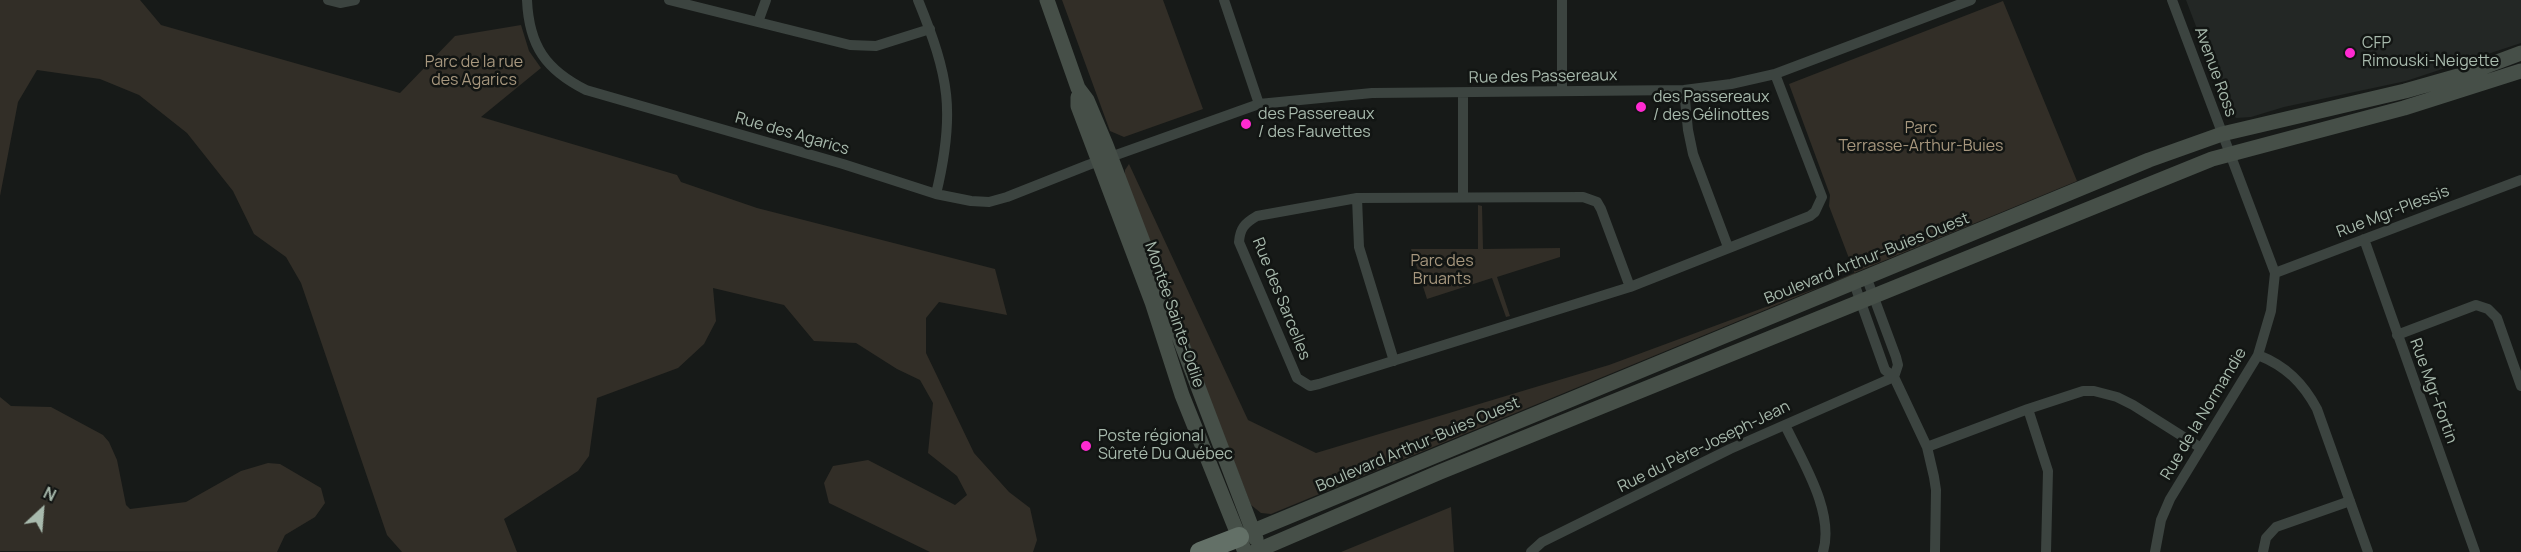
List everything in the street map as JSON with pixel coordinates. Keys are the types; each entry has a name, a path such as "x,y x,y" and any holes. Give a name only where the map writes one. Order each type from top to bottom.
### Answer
{"highway":[{"path":"1200,552 1252,546"}],"street":[{"path":"328,0 340,3 350,3 355,0"},
{"name":"Rue des Agarics","path":"527,0 532,35 539,50 557,72 586,90 832,161 936,194 988,202 1007,197 1104,159"},
{"path":"669,0 850,45 886,43 930,29"},
{"path":"759,22 766,0"},
{"path":"918,0 942,63 948,103 945,154 936,194"},
{"name":"Montée Sainte-Odile","path":"1047,0 1078,88 1078,106 1104,159 1182,395 1252,546"},
{"path":"1224,0 1259,104"},
{"path":"1562,0 1562,91"},
{"name":"Rue des Passereaux","path":"1104,159 1259,104 1372,93 1684,90 1731,84 1775,74 1971,0"},
{"name":"Avenue Ross","path":"2172,0 2229,153"},
{"name":"Boulevard Arthur-Buies Ouest","path":"1252,546 1860,281 2149,160 2222,135 2405,91 2465,74 2521,53"},
{"name":"Boulevard Arthur-Buies Ouest","path":"1252,546 2229,153 2404,108 2521,71"},
{"name":"Rue des Sarcelles","path":"1630,287 1601,208 1590,198 1357,198 1257,216 1246,223 1240,231 1239,242 1297,378 1310,386 1630,287 1810,216 1815,212 1822,197 1775,74"},
{"path":"1684,90 1688,130 1694,154 1728,247"},
{"path":"1463,93 1463,197"},
{"name":"Rue de la Normandie","path":"2155,552 2161,520 2170,499 2258,355 2271,311 2275,273 2229,153"},
{"name":"Rue Mgr-Plessis","path":"2275,273 2521,180"},
{"path":"1357,198 1359,247 1394,361"},
{"name":"Rue Mgr-Fortin","path":"2364,239 2475,552"},
{"path":"1860,281 1885,370 1893,377 1927,447 1936,490 1935,552"},
{"path":"2397,335 2476,305 2488,309 2497,318 2521,386"},
{"path":"2258,355 2271,360 2307,389 2317,409 2368,552"},
{"name":"Rue du Père-Joseph-Jean","path":"1531,552 1542,542 1730,449 1893,377"},
{"path":"1927,447 2083,391 2106,393 2133,405 2201,448"},
{"path":"2028,410 2048,471 2046,552"},
{"path":"1785,425 1824,511 1827,527 1823,552"},
{"path":"2263,552 2266,537 2276,527 2350,501"}],"shaded area":[{"name":"CFP Rimouski-Neigette","path":"2186,0 2521,0 2521,43 2406,81 2284,107 2251,117 2236,118 2226,105"}],"green space":[{"name":"Parc de la rue des Agarics","path":"0,0 140,0 161,25 400,93 455,36 521,25 529,51 541,68 481,117 677,175 681,182 757,208 995,269 1007,315 939,302 926,318 926,353 974,453 1009,492 1030,508 1037,540 1033,552 930,552 829,503 824,483 833,466 868,460 955,505 967,495 957,476 928,453 933,403 920,380 897,369 856,343 814,341 784,305 713,288 716,321 704,344 678,368 597,398 589,456 578,471 504,519 517,552 402,552 387,535 301,283 286,257 254,234 233,191 187,133 139,95 100,79 37,70 18,102 0,196"},
{"path":"1062,0 1163,0 1203,109 1124,137 1110,131"},
{"name":"Parc Terrasse-Arthur-Buies","path":"2003,1 2077,181 1855,273 1829,206 1830,195 1789,84"},
{"path":"1129,164 1248,420 1316,453 1609,365 1825,285 1271,514 1261,513 1251,505 1125,183 1125,170"},
{"name":"Parc des Bruants","path":"1478,205 1482,206 1483,249 1560,248 1560,257 1497,277 1510,316 1506,317 1492,278 1427,299 1411,249 1478,249"},
{"path":"0,397 11,406 51,407 103,435 109,442 117,460 126,505 130,509 186,502 241,471 268,463 280,464 321,488 325,503 315,517 285,535 277,552 0,551"},
{"path":"1451,507 1454,552 1341,552"}],"place":[{"name":"CFP Rimouski-Neigette","path":"2350,53"},
{"name":"des Passereaux / des Gélinottes","path":"1641,107"},
{"name":"des Passereaux / des Fauvettes","path":"1246,124"},
{"name":"Poste régional Sûreté Du Québec","path":"1086,446"}]}
